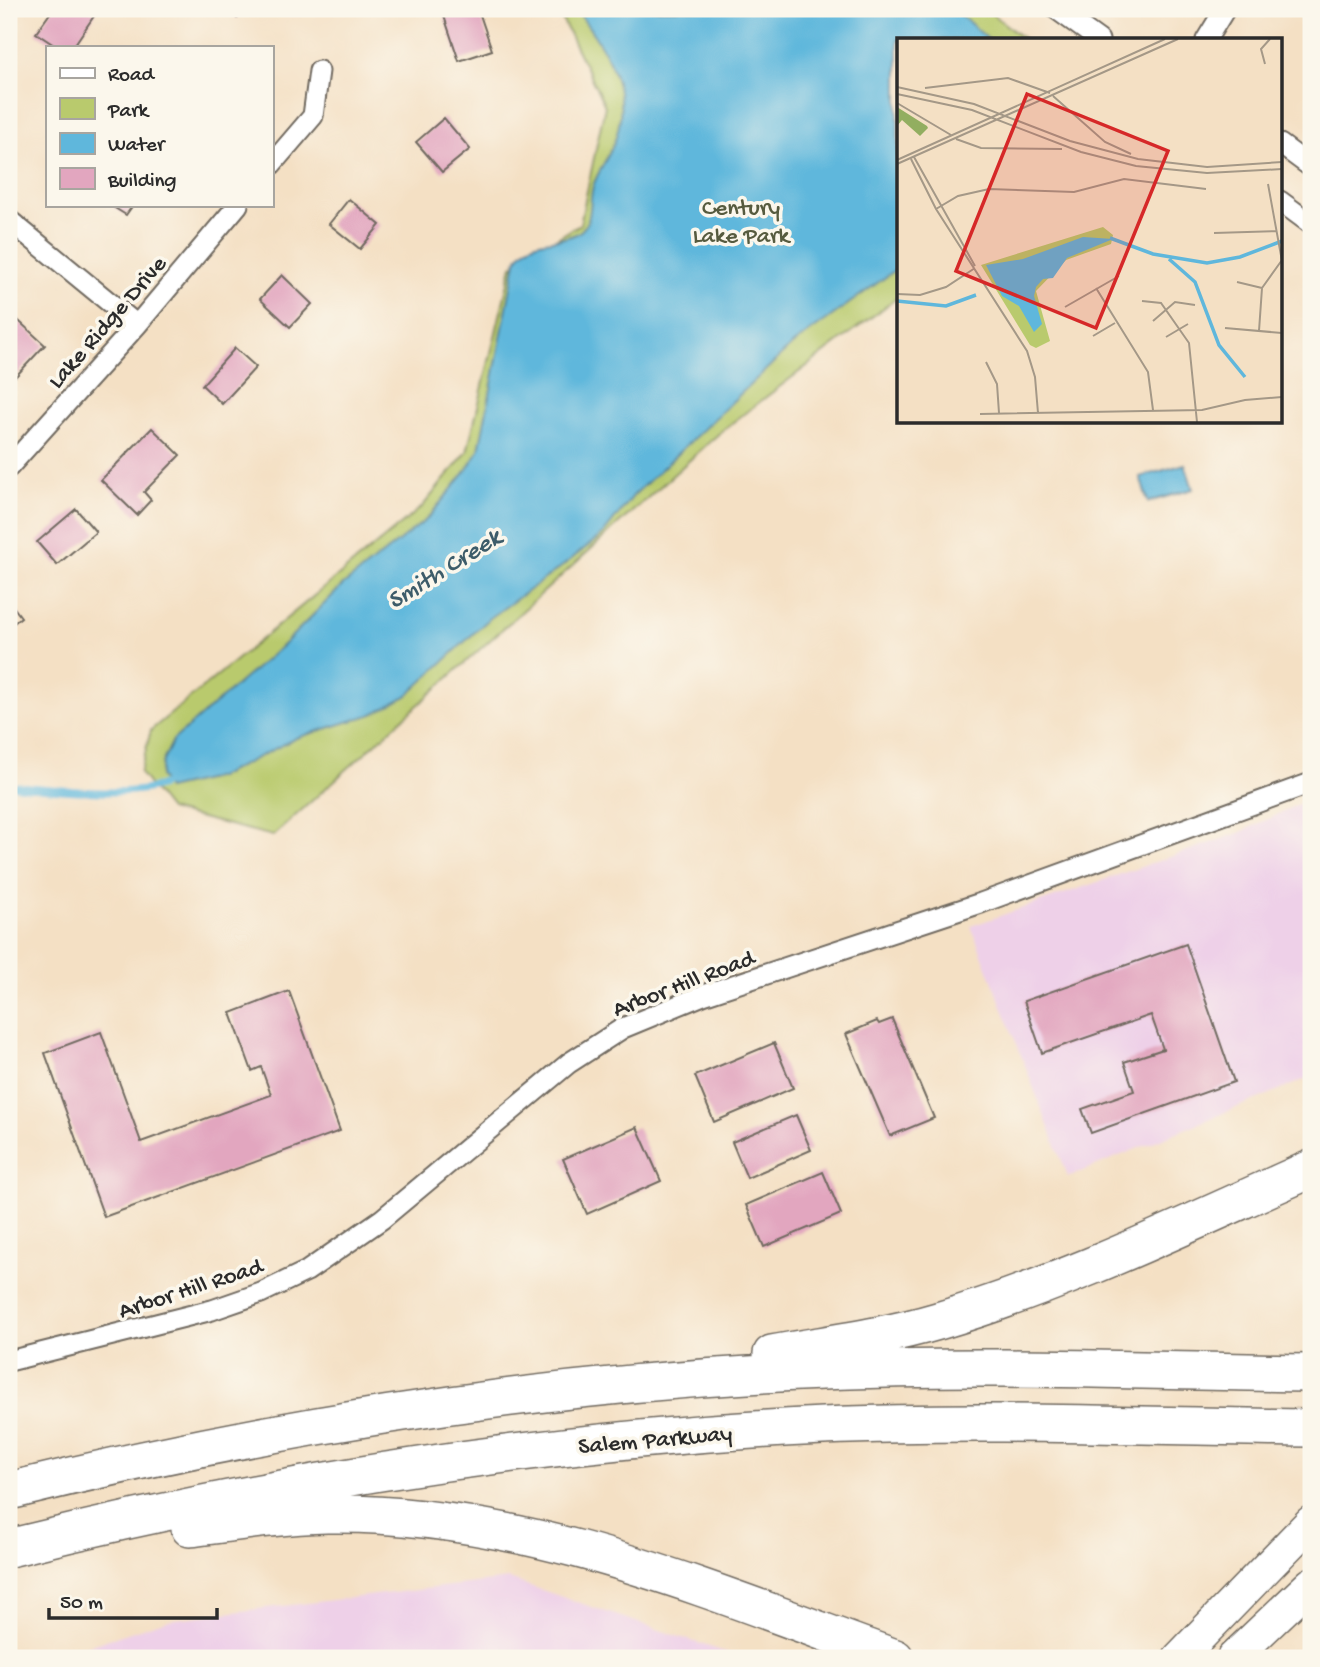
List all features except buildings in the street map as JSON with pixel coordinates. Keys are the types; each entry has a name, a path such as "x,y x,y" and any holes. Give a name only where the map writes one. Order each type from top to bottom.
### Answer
{"highway":[{"path":"9,1491 193,1448 328,1423 574,1389 888,1334 935,1322 1057,1280 1311,1169"},
{"path":"574,1389 698,1378 906,1369 1311,1373"},
{"name":"Salem Parkway","path":"9,1549 204,1502 338,1477 580,1444 812,1427 947,1423 1311,1428"},
{"path":"9,1549 284,1517 375,1516 440,1522 536,1538 607,1557 667,1575 895,1658"}],"main road":[{"path":"1180,1658 1311,1522"},
{"path":"1233,1658 1311,1584"}],"street":[{"path":"1056,9 1096,38"},
{"path":"1207,38 1225,9"},
{"path":"273,163 313,116 318,71"},
{"path":"1282,145 1311,167"},
{"path":"1282,202 1311,224"},
{"name":"Lake Ridge Drive","path":"9,467 137,325 237,206"},
{"path":"9,220 137,325"},
{"name":"Arbor Hill Road","path":"9,1361 212,1310 261,1293 307,1271 382,1219 569,1063 623,1028 703,995 974,905 1311,783"}],"shaded area":[{"path":"1311,798 1311,1077 1068,1177 971,926 1239,833"},
{"path":"509,1579 742,1658 51,1658 167,1620"}],"green space":[{"name":"Century Lake Park","path":"557,9 986,9 1022,38 897,38 897,298 724,429 273,836 169,810 140,773 151,730 422,507 467,452 512,266 580,224 605,106"}],"water":[{"name":"Century Lake Park","path":"576,9 954,9 987,38 897,38 897,269 792,345 634,495 603,534 490,618 407,696 373,714 296,738 219,777 167,789 160,776 162,763 173,740 282,646 342,586 427,519 464,474 479,450 516,261 535,243 567,237 582,230 588,219 593,186 616,137 620,118 617,84 596,38"},
{"path":"1185,464 1193,489 1148,502 1140,477"}],"waterway":[{"name":"Smith Creek","path":"9,785 116,792 156,787 169,781"}]}
